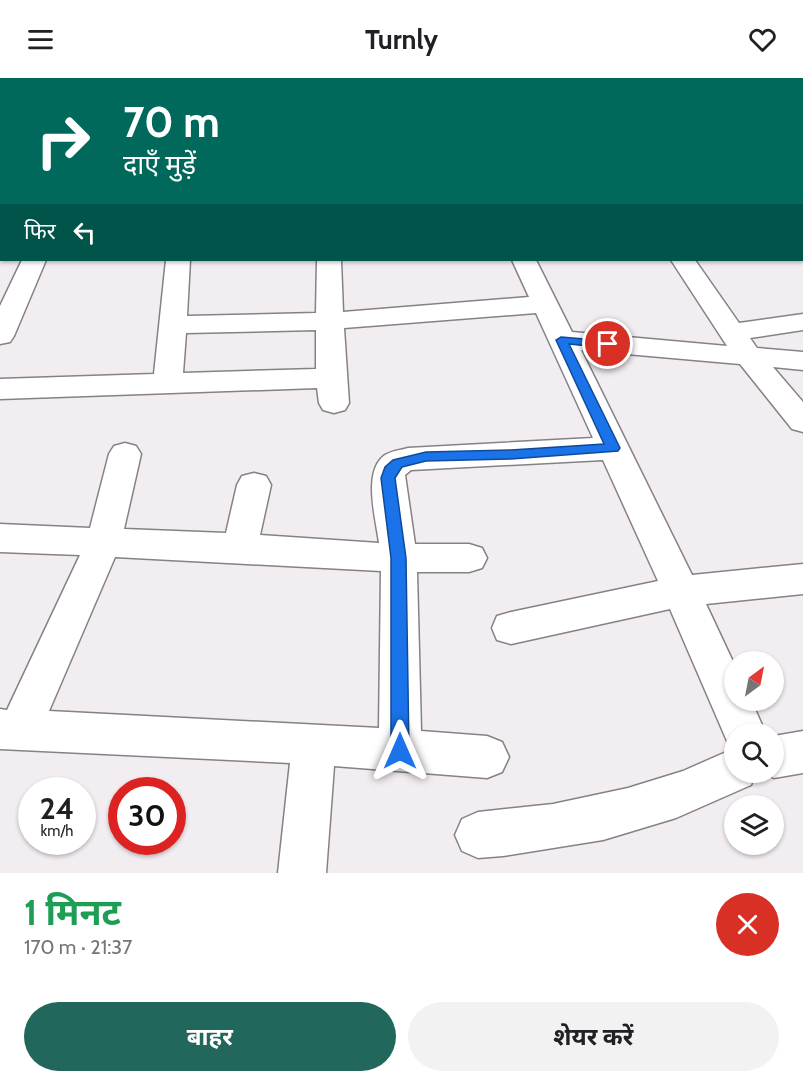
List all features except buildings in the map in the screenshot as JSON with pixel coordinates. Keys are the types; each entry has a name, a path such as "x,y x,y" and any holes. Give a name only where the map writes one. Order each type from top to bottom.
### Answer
{"street":[{"path":"168,383 178,261"},
{"path":"0,389 168,383 333,390 329,261"},
{"path":"524,261 741,723"},
{"path":"684,261 749,357 803,422"},
{"path":"0,336 25,265"},
{"path":"172,325 331,321 544,304"},
{"path":"732,332 803,322"},
{"path":"561,340 803,361"},
{"path":"400,751 399,558 388,478 390,471 397,463 426,457 511,455 613,448"},
{"path":"125,454 104,541 9,730 314,744 487,757"},
{"path":"240,548 254,484"},
{"path":"0,538 104,541 399,558 469,558"},
{"path":"511,628 681,591 803,579"},
{"path":"302,873 314,744"},
{"path":"784,755 803,752"},
{"path":"478,835 522,832 620,813 676,796 724,775"}],"route":[{"path":"400,751 399,558 388,478 390,471 397,463 426,457 511,455 613,448 561,340 608,344"}]}
